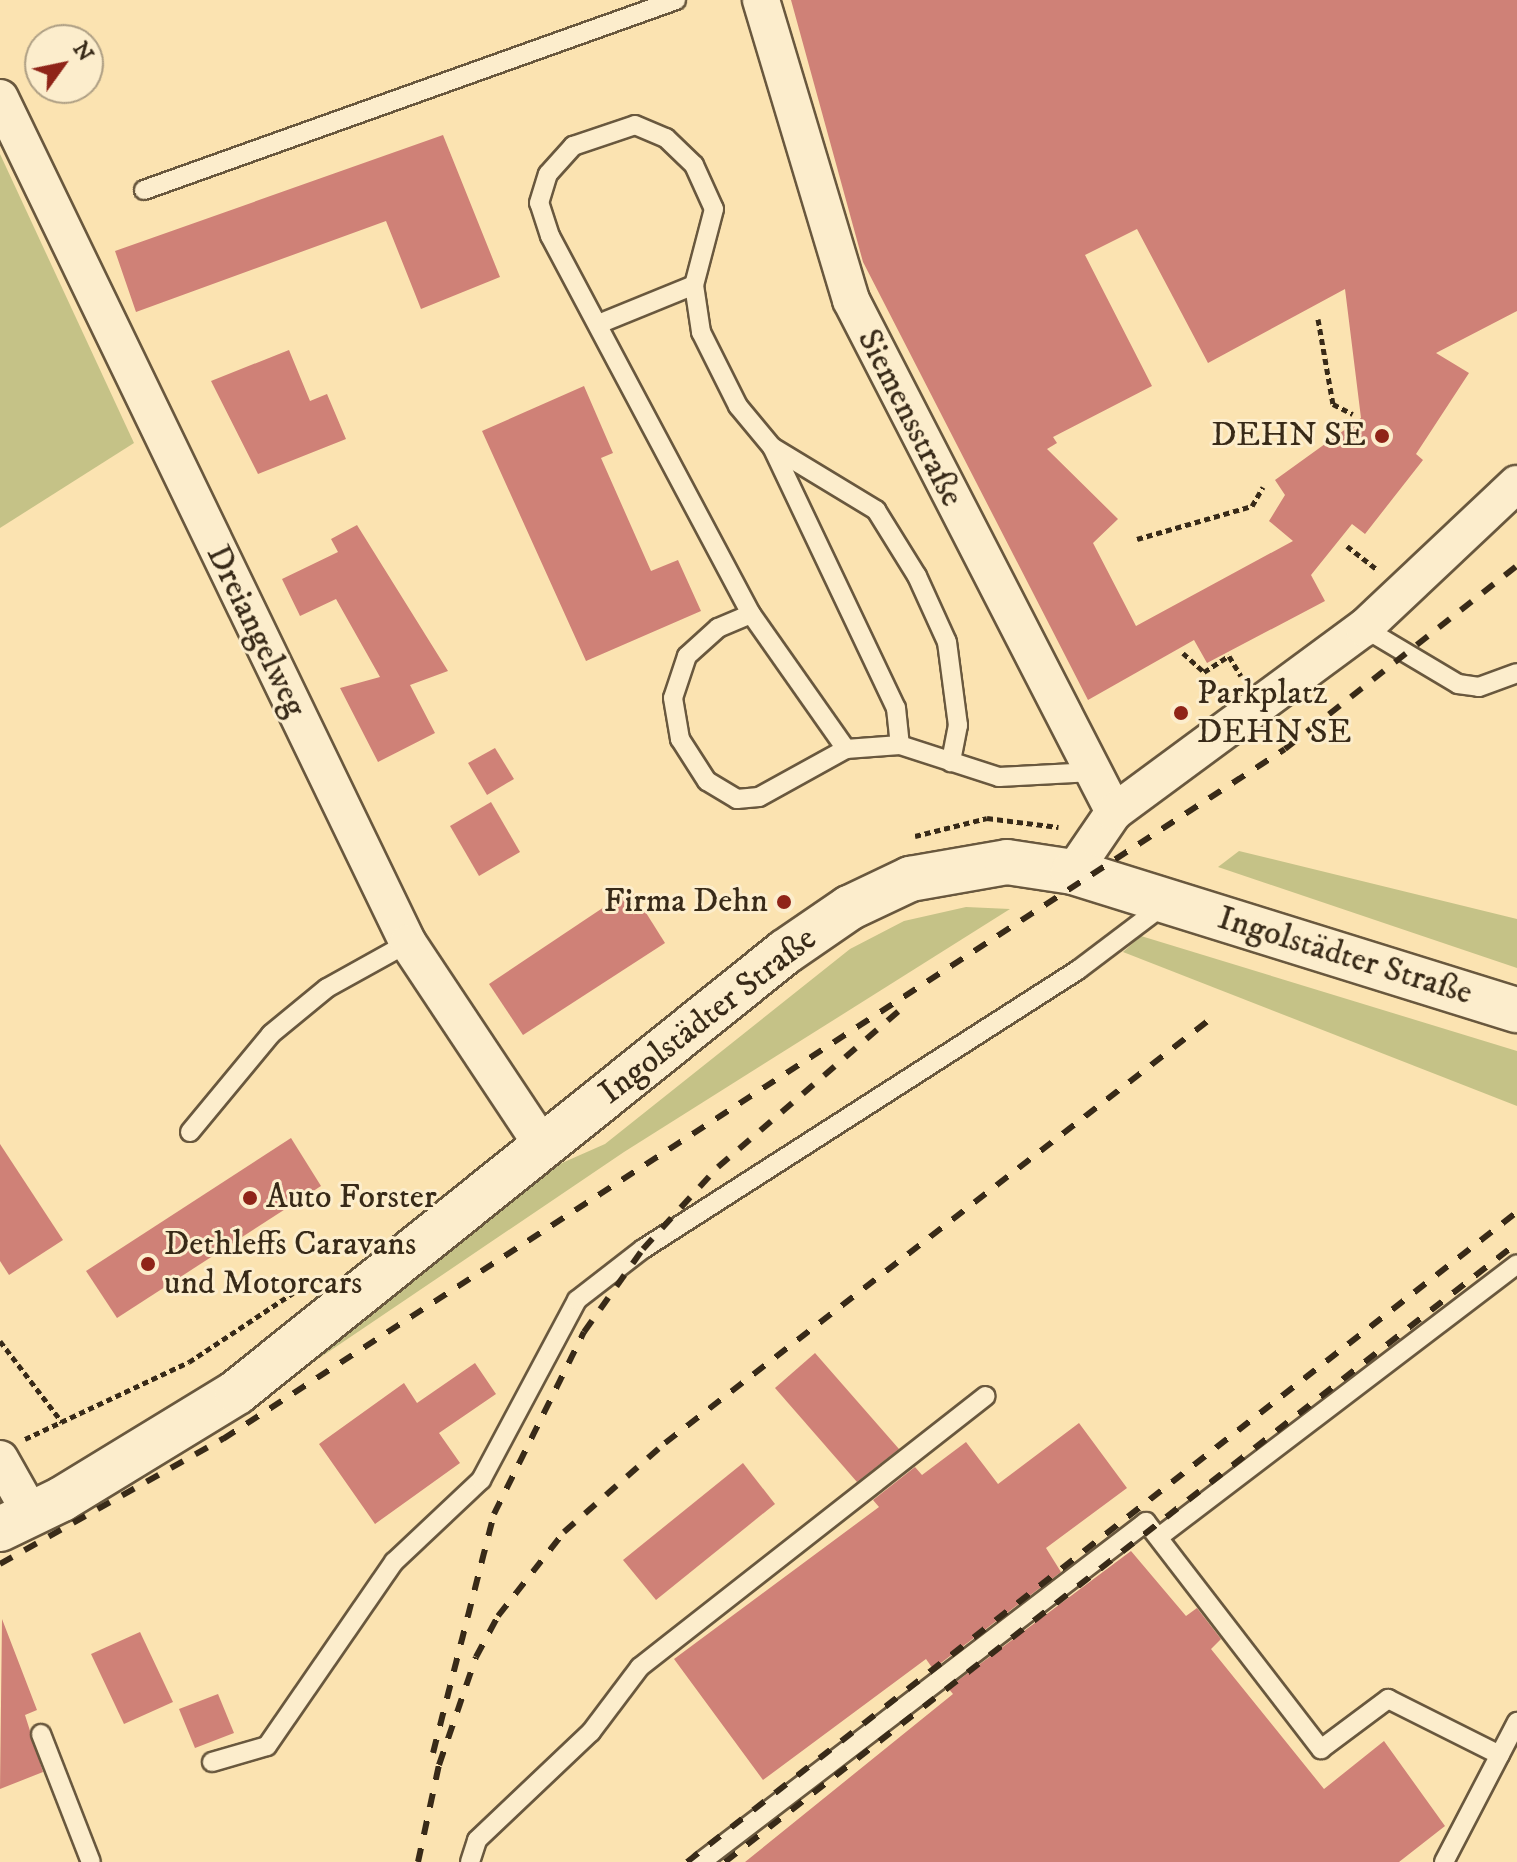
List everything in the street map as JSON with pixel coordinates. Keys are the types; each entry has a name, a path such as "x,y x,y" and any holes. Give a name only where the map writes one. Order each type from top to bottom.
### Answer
{"street":[{"name":"Siemensstraße","path":"761,0 851,300 1093,772 1094,840"},
{"name":"Dreiangelweg","path":"0,98 408,943 543,1146"},
{"path":"1094,840 1364,628 1517,484"},
{"name":"Ingolstädter Straße","path":"16,1522 237,1392 785,952 869,896 933,872 1094,840 1170,901 1517,1010"},
{"path":"6,1452 16,1522"}],"lane":[{"path":"144,190 676,0"},
{"path":"846,749 751,614 601,323 550,236 539,203 548,174 573,146 635,125 666,138 694,165 714,209 694,285 701,332 738,406 772,447 896,708 900,745"},
{"path":"601,323 694,285"},
{"path":"772,447 876,510 917,576 947,642 958,725 951,762"},
{"path":"751,614 718,628 687,656 673,698 680,739 707,781 737,799 759,797 846,749 900,745 999,777 1093,772"},
{"path":"1364,628 1458,684 1479,687 1517,673"},
{"path":"212,1762 267,1746 394,1562 481,1480 577,1300 643,1249 1078,970 1170,901"},
{"path":"190,1132 271,1034 327,988 408,943"},
{"path":"1159,1537 1517,1264"},
{"path":"470,1862 477,1840 591,1732 640,1667 986,1396"},
{"path":"701,1862 1146,1522 1321,1749 1388,1699 1500,1755"},
{"path":"1444,1862 1517,1722"},
{"path":"41,1734 91,1862"}],"path":[{"path":"1318,319 1333,404 1353,414"},
{"path":"1137,539 1252,506 1263,487"},
{"path":"1183,653 1204,672 1229,656 1259,709"},
{"path":"901,841 987,818 1029,819 1094,840"},
{"path":"6,1452 189,1362 302,1287"},
{"path":"0,1341 62,1422"}],"shaded area":[{"path":"0,154 134,443 0,528"},
{"path":"1239,851 1517,919 1517,968 1218,867"},
{"path":"966,907 1010,909 624,1152 278,1386 537,1174 605,1144 850,949 904,921"},
{"path":"1141,936 1517,1051 1517,1106 1123,952"}],"building":[{"path":"791,0 1517,0 1517,311 1436,353 1469,373 1416,454 1423,460 1365,534 1352,524 1311,575 1325,601 1207,663 1194,640 1088,700 863,262","holes":["1137,229 1208,363 1345,289 1361,418 1275,480 1285,495 1269,521 1293,541 1136,626 1093,543 1118,519 1047,449 1057,443 1053,437 1152,386 1085,255"]},
{"path":"443,135 500,277 421,309 386,221 136,312 115,251"},
{"path":"289,350 310,401 327,394 346,439 258,474 211,381"},
{"path":"584,386 613,453 601,458 651,571 678,560 701,611 586,661 482,431"},
{"path":"357,525 448,671 410,685 435,733 378,762 340,688 380,677 336,599 300,616 282,579 338,552 331,539"},
{"path":"495,748 514,779 487,795 468,763"},
{"path":"491,802 520,852 479,876 450,826"},
{"path":"631,889 665,943 523,1035 489,984"},
{"path":"291,1138 321,1186 117,1318 86,1271"},
{"path":"0,1144 63,1240 9,1275 0,1261"},
{"path":"815,1353 899,1449 857,1482 775,1388"},
{"path":"475,1363 496,1394 439,1433 460,1463 375,1524 319,1444 404,1383 417,1403"},
{"path":"1079,1423 1127,1488 1046,1548 1061,1572 933,1669 926,1659 763,1780 674,1659 879,1507 873,1500 915,1467 922,1475 966,1442 998,1484"},
{"path":"743,1463 775,1504 656,1600 623,1560"},
{"path":"1131,1551 1186,1616 1197,1608 1221,1639 1211,1649 1324,1789 1384,1741 1445,1826 1399,1862 745,1862 953,1694 948,1688"},
{"path":"2,1619 37,1710 25,1715 43,1772 0,1789"},
{"path":"140,1632 173,1702 124,1724 91,1654"},
{"path":"218,1694 234,1733 195,1748 179,1709"}],"railway":[{"path":"0,1564 223,1439 1285,749 1517,566"},
{"path":"433,1753 494,1514 584,1332 643,1249 718,1167 900,1010"},
{"path":"418,1862 439,1765 476,1657 498,1616 564,1532 665,1443 1209,1020"},
{"path":"687,1862 1517,1212"},
{"path":"725,1862 1517,1243"}],"place":[{"name":"DEHN SE","path":"1382,436"},
{"name":"Parkplatz DEHN SE","path":"1181,713"},
{"name":"Firma Dehn","path":"784,902"},
{"name":"Auto Forster","path":"250,1198"},
{"name":"Dethleffs Caravans und Motorcars","path":"148,1264"}]}
